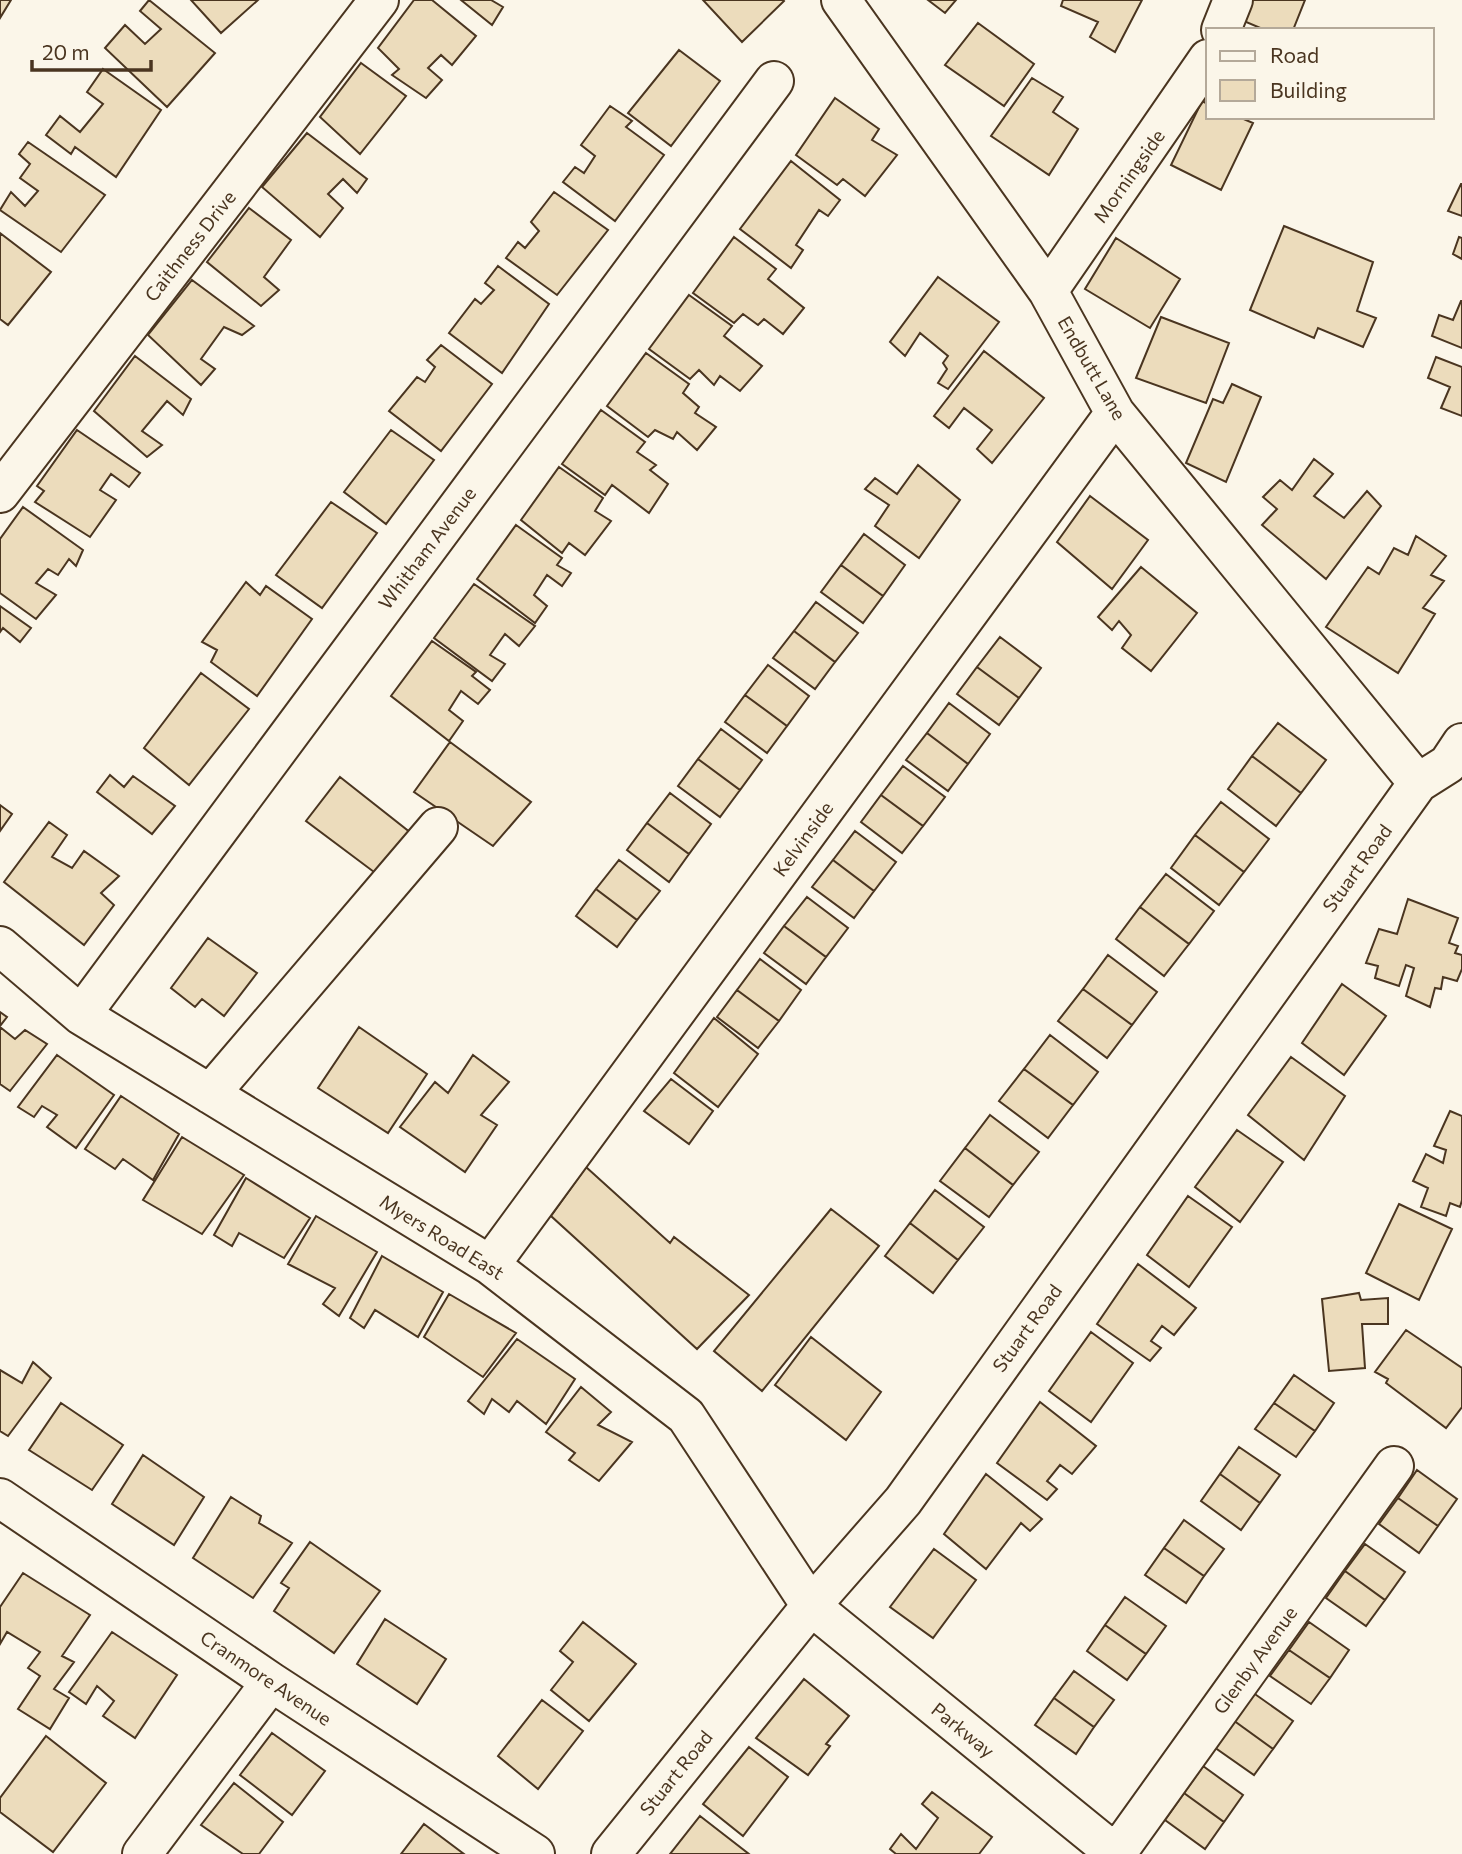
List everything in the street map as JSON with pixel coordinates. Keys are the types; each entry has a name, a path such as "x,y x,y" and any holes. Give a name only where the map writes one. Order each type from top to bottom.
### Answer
{"street":[{"name":"Caithness Drive","path":"0,493 379,0"},
{"name":"Endbutt Lane","path":"841,0 1048,291 1115,413 1447,766"},
{"path":"1222,28 1233,0"},
{"name":"Morningside","path":"1048,291 1206,62"},
{"name":"Whitham Avenue","path":"81,1015 774,80"},
{"name":"Kelvinside","path":"490,1265 1115,413"},
{"name":"Stuart Road","path":"611,1854 811,1606 904,1501 1447,766"},
{"path":"210,1094 438,827"},
{"name":"Myers Road East","path":"0,946 81,1015 490,1265 686,1416 811,1606"},
{"name":"Glenby Avenue","path":"1103,1850 1394,1466"},
{"name":"Cranmore Avenue","path":"0,1498 271,1682 535,1854"},
{"name":"Parkway","path":"811,1606 1103,1850"},
{"path":"142,1854 271,1682"}],"building":[{"path":"0,0 11,0 0,18"},
{"path":"149,0 215,53 167,107 105,48 125,25 145,44 161,29 140,11"},
{"path":"191,0 258,0 221,33"},
{"path":"414,0 432,0 476,36 452,65 441,55 428,68 442,80 426,98 392,75 399,69 378,48"},
{"path":"461,0 491,0 503,7 492,25"},
{"path":"703,0 783,0 784,1 742,42"},
{"path":"928,0 956,0 945,13"},
{"path":"1063,0 1142,0 1115,52 1090,37 1098,22 1061,6"},
{"path":"1246,0 1305,0 1294,28 1260,28 1239,19"},
{"path":"978,23 1034,64 1004,106 945,65"},
{"path":"679,50 720,81 671,146 628,113"},
{"path":"361,63 406,96 360,154 320,117"},
{"path":"103,69 161,110 116,177 75,147 71,154 46,135 60,116 80,132 103,104 87,92"},
{"path":"1032,78 1063,97 1053,112 1078,129 1049,175 991,136"},
{"path":"835,98 879,129 872,140 897,155 865,196 843,179 837,185 796,155"},
{"path":"1202,101 1206,103 1206,119 1244,119 1253,123 1221,190 1171,165"},
{"path":"610,106 632,121 626,127 664,155 615,221 563,182 575,167 584,173 595,156 581,145"},
{"path":"307,133 367,179 357,193 343,179 328,194 343,208 320,237 262,187"},
{"path":"28,142 105,195 61,252 0,210 11,192 25,206 38,191 20,178 30,164 19,154"},
{"path":"791,161 840,200 828,216 819,210 796,245 803,250 791,268 740,229"},
{"path":"1462,184 1462,216 1448,211"},
{"path":"554,192 608,230 557,295 506,258 518,242 525,248 539,231 531,222"},
{"path":"249,208 291,240 264,277 279,290 261,306 207,262"},
{"path":"1284,226 1373,262 1357,311 1376,318 1363,347 1318,328 1314,338 1250,310"},
{"path":"0,233 51,272 8,325 0,319"},
{"path":"734,237 776,269 768,279 804,308 783,334 764,319 758,325 743,314 734,323 693,293"},
{"path":"1459,237 1462,238 1462,259 1453,254"},
{"path":"1116,238 1180,279 1150,328 1085,289"},
{"path":"498,266 549,304 502,373 449,333 475,299 481,304 494,290 485,283"},
{"path":"938,277 999,322 948,389 938,383 947,369 943,363 948,356 920,333 905,356 890,342"},
{"path":"192,280 254,326 242,335 224,327 201,359 215,369 201,385 148,335"},
{"path":"689,295 732,326 724,336 762,366 740,391 720,376 714,385 699,370 690,379 649,349"},
{"path":"1461,301 1462,348 1432,336 1439,315 1453,320"},
{"path":"1161,317 1229,343 1206,403 1136,378"},
{"path":"441,345 492,384 441,451 389,411 417,377 425,382 435,367 427,360"},
{"path":"984,351 1044,398 992,463 977,449 992,430 964,408 949,428 934,416"},
{"path":"646,353 689,384 683,393 699,407 695,413 716,427 697,450 677,432 673,439 655,430 648,437 607,406"},
{"path":"135,356 191,399 183,415 167,401 142,431 162,445 147,457 94,411"},
{"path":"1436,357 1462,367 1462,416 1441,408 1450,387 1428,378"},
{"path":"1232,384 1261,397 1226,482 1186,463 1213,399 1223,403"},
{"path":"601,410 645,442 637,452 656,465 650,470 668,484 649,513 612,485 605,495 562,464"},
{"path":"77,430 140,473 129,487 111,474 100,490 116,500 90,537 35,502 44,491 37,486"},
{"path":"391,430 434,460 386,524 344,492"},
{"path":"1314,459 1333,474 1314,496 1344,518 1367,491 1381,506 1326,579 1262,525 1277,509 1263,497 1280,480 1292,490"},
{"path":"918,465 960,500 919,558 875,526 889,505 865,489 875,478 897,494"},
{"path":"559,467 603,498 595,511 611,521 585,555 569,543 562,553 521,520"},
{"path":"1090,496 1148,540 1112,589 1057,542"},
{"path":"331,502 377,533 322,608 276,575"},
{"path":"23,507 83,550 76,566 69,559 58,575 48,569 36,583 56,595 36,619 0,593 0,539"},
{"path":"516,525 562,558 557,565 571,573 562,586 547,575 534,595 547,606 535,623 477,579"},
{"path":"864,534 905,565 883,596 841,565"},
{"path":"1416,536 1446,556 1431,575 1444,581 1423,608 1435,614 1398,673 1326,627 1368,567 1379,574 1394,548 1408,555"},
{"path":"841,565 883,596 863,623 821,592"},
{"path":"1141,567 1197,613 1151,671 1122,648 1131,635 1119,621 1112,630 1098,617"},
{"path":"246,582 260,595 266,586 312,619 257,696 211,662 217,650 202,642"},
{"path":"474,584 535,626 519,646 505,634 490,655 505,664 492,681 434,638"},
{"path":"816,602 858,633 835,662 794,631"},
{"path":"0,606 31,628 20,642 3,628 0,632"},
{"path":"794,631 835,662 815,689 773,658"},
{"path":"1000,637 1041,668 1019,698 977,667"},
{"path":"432,641 476,672 472,676 490,690 478,704 461,691 449,710 463,721 449,741 391,696"},
{"path":"768,665 809,696 787,726 745,695"},
{"path":"977,667 1019,698 999,725 957,694"},
{"path":"201,673 249,709 189,785 144,748"},
{"path":"745,695 787,726 767,753 725,722"},
{"path":"949,703 990,734 968,764 927,733"},
{"path":"1278,723 1326,760 1301,793 1252,756"},
{"path":"721,729 762,760 740,790 698,759"},
{"path":"927,733 968,764 948,791 906,760"},
{"path":"450,742 531,802 493,846 414,792"},
{"path":"1252,756 1301,793 1276,826 1228,789"},
{"path":"698,759 740,790 720,817 678,786"},
{"path":"903,766 945,797 923,826 881,795"},
{"path":"110,775 124,787 133,776 175,806 152,834 97,792"},
{"path":"340,777 416,837 382,878 306,821"},
{"path":"670,793 711,824 689,854 647,823"},
{"path":"881,795 923,826 902,853 861,822"},
{"path":"1221,802 1269,839 1244,872 1195,835"},
{"path":"0,805 12,814 0,831"},
{"path":"49,822 67,835 52,857 72,868 84,851 119,876 101,893 114,905 84,945 4,882"},
{"path":"647,823 689,854 669,882 627,850"},
{"path":"855,831 896,862 874,891 833,860"},
{"path":"1195,835 1244,872 1219,905 1171,868"},
{"path":"619,860 660,891 637,920 596,889"},
{"path":"833,860 874,891 854,918 812,887"},
{"path":"1166,874 1214,911 1189,944 1140,907"},
{"path":"596,889 637,920 617,947 576,916"},
{"path":"807,897 848,928 826,957 784,926"},
{"path":"1408,899 1458,918 1449,943 1458,946 1455,953 1462,955 1462,969 1457,981 1443,977 1441,989 1435,988 1430,1007 1406,996 1414,968 1406,965 1399,986 1375,978 1378,966 1366,963 1379,929 1397,934"},
{"path":"1140,907 1189,944 1164,976 1116,939"},
{"path":"784,926 826,957 806,984 764,953"},
{"path":"208,938 257,973 224,1016 202,999 195,1007 171,988"},
{"path":"1108,955 1157,992 1132,1025 1083,989"},
{"path":"760,959 801,990 779,1021 737,990"},
{"path":"1342,984 1386,1016 1344,1075 1302,1043"},
{"path":"1083,989 1132,1025 1107,1058 1058,1021"},
{"path":"737,990 779,1021 758,1048 717,1017"},
{"path":"0,1012 7,1017 0,1026"},
{"path":"714,1018 758,1054 718,1107 674,1073"},
{"path":"0,1027 15,1039 25,1030 47,1044 10,1091 0,1084"},
{"path":"359,1027 427,1074 388,1133 318,1088"},
{"path":"1050,1035 1098,1072 1073,1105 1024,1069"},
{"path":"57,1055 114,1095 76,1148 47,1127 57,1115 42,1106 34,1117 18,1107"},
{"path":"473,1055 509,1082 481,1115 497,1125 465,1172 400,1127 435,1082 448,1093"},
{"path":"1291,1057 1345,1096 1304,1160 1248,1115"},
{"path":"1024,1069 1073,1105 1048,1138 999,1101"},
{"path":"671,1079 713,1111 689,1144 644,1111"},
{"path":"121,1096 179,1134 153,1180 123,1159 115,1169 85,1149"},
{"path":"1450,1111 1462,1116 1462,1200 1460,1207 1450,1203 1446,1216 1421,1207 1428,1188 1413,1181 1426,1154 1443,1163 1446,1150 1434,1146"},
{"path":"990,1115 1039,1152 1013,1185 965,1148"},
{"path":"1237,1130 1283,1162 1240,1222 1195,1187"},
{"path":"182,1137 244,1175 202,1234 143,1200"},
{"path":"965,1148 1013,1185 989,1217 940,1181"},
{"path":"586,1167 670,1243 674,1237 749,1295 697,1349 551,1216"},
{"path":"246,1178 310,1218 284,1258 239,1233 232,1246 214,1235"},
{"path":"935,1190 984,1227 958,1260 910,1223"},
{"path":"1188,1196 1232,1227 1189,1287 1147,1255"},
{"path":"1399,1204 1452,1229 1419,1300 1366,1273"},
{"path":"831,1209 879,1246 762,1391 714,1351"},
{"path":"316,1216 377,1252 339,1316 323,1304 335,1288 288,1264"},
{"path":"910,1223 958,1260 933,1293 885,1256"},
{"path":"382,1256 443,1292 418,1337 375,1310 364,1328 350,1318"},
{"path":"1138,1264 1196,1308 1174,1335 1162,1326 1151,1341 1161,1348 1150,1361 1097,1324"},
{"path":"1359,1293 1361,1300 1388,1298 1388,1324 1362,1324 1365,1368 1329,1371 1322,1299"},
{"path":"449,1294 516,1333 483,1377 424,1337"},
{"path":"1406,1330 1462,1368 1462,1407 1446,1428 1386,1383 1388,1379 1375,1372"},
{"path":"1091,1332 1133,1363 1091,1422 1049,1391"},
{"path":"811,1337 881,1392 846,1440 775,1385"},
{"path":"517,1339 575,1379 546,1424 517,1401 509,1412 492,1399 484,1414 468,1401"},
{"path":"33,1362 51,1378 8,1436 0,1431 0,1370 22,1383"},
{"path":"1294,1375 1334,1403 1315,1431 1274,1403"},
{"path":"581,1387 611,1412 598,1425 632,1442 599,1481 569,1460 575,1453 546,1432"},
{"path":"1040,1402 1096,1446 1072,1474 1060,1465 1047,1481 1057,1489 1047,1500 997,1463"},
{"path":"61,1403 123,1445 92,1490 29,1450"},
{"path":"1274,1403 1315,1431 1296,1457 1255,1429"},
{"path":"1239,1447 1280,1475 1260,1503 1220,1474"},
{"path":"143,1455 204,1497 174,1545 112,1504"},
{"path":"1417,1470 1457,1499 1438,1526 1398,1498"},
{"path":"986,1474 1042,1519 1030,1531 1021,1523 986,1569 944,1534"},
{"path":"1220,1474 1260,1503 1241,1530 1201,1501"},
{"path":"231,1497 261,1516 259,1523 292,1543 253,1598 193,1558"},
{"path":"1398,1498 1438,1526 1419,1553 1379,1524"},
{"path":"1184,1520 1224,1549 1204,1576 1164,1548"},
{"path":"310,1542 380,1591 334,1653 274,1611 289,1588 281,1583"},
{"path":"1365,1544 1405,1572 1385,1600 1345,1571"},
{"path":"1164,1548 1204,1576 1186,1603 1145,1575"},
{"path":"934,1549 976,1580 933,1638 890,1607"},
{"path":"1345,1571 1385,1600 1366,1626 1326,1598"},
{"path":"23,1573 90,1615 62,1656 74,1662 54,1689 69,1698 50,1729 18,1709 40,1676 28,1668 40,1652 7,1632 0,1644 0,1607"},
{"path":"1125,1597 1166,1626 1146,1654 1105,1625"},
{"path":"385,1619 446,1659 417,1704 357,1664"},
{"path":"583,1622 636,1664 589,1721 551,1690 573,1662 560,1651"},
{"path":"1309,1622 1349,1650 1330,1678 1289,1650"},
{"path":"1105,1625 1146,1654 1127,1680 1087,1651"},
{"path":"112,1632 177,1675 135,1738 103,1716 114,1701 97,1686 86,1704 69,1692"},
{"path":"1289,1650 1330,1678 1311,1704 1270,1676"},
{"path":"1074,1671 1114,1700 1094,1727 1054,1698"},
{"path":"804,1679 849,1716 826,1744 830,1746 808,1775 756,1738"},
{"path":"1252,1692 1293,1721 1273,1749 1233,1720"},
{"path":"1054,1698 1094,1727 1076,1754 1035,1725"},
{"path":"542,1700 583,1731 538,1789 498,1756"},
{"path":"1233,1720 1273,1749 1254,1775 1214,1747"},
{"path":"272,1733 325,1771 292,1815 240,1775"},
{"path":"46,1736 106,1783 53,1852 0,1812 0,1798"},
{"path":"749,1747 788,1777 743,1836 703,1804"},
{"path":"1203,1766 1243,1795 1224,1822 1184,1793"},
{"path":"234,1783 283,1822 259,1854 243,1854 201,1825"},
{"path":"932,1792 992,1837 979,1854 896,1854 890,1849 901,1834 916,1849 938,1818 922,1804"},
{"path":"1184,1793 1224,1822 1205,1849 1165,1820"},
{"path":"700,1816 749,1854 670,1854"},
{"path":"424,1824 464,1854 401,1854"}]}
